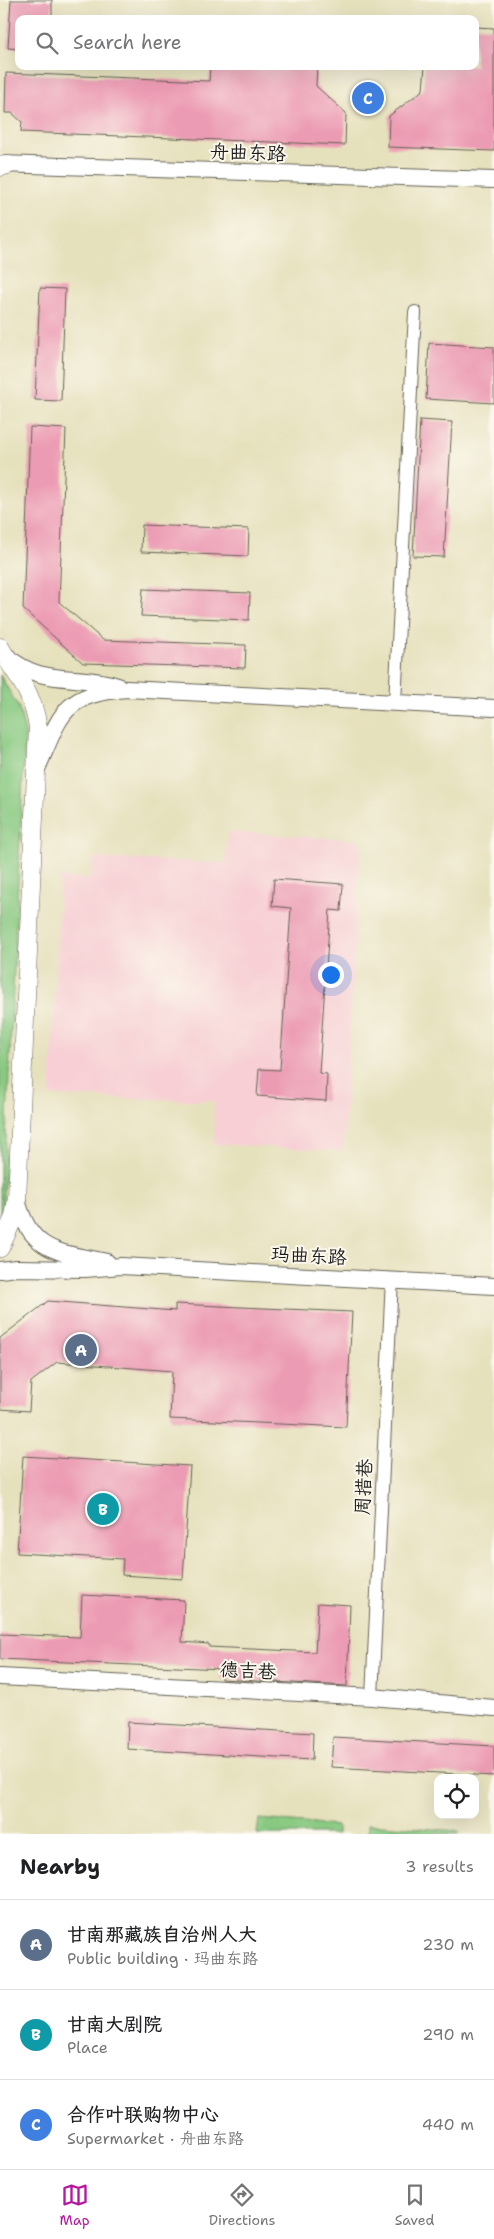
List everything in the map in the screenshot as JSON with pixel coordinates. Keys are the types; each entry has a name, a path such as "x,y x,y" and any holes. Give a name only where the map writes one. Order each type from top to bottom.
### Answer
{"main road":[{"path":"0,1248 14,1217 18,1199 22,1068 38,727 35,712 24,683 3,651"}],"street":[{"name":"舟曲东路","path":"3,165 494,180"},
{"path":"394,703 415,312"},
{"path":"3,651 22,668 40,675 96,681 127,689"},
{"path":"36,771 53,732 68,708 75,701 88,694 127,689 494,708"},
{"path":"18,1199 25,1223 44,1245 62,1254 121,1266"},
{"path":"0,1270 16,1268 85,1269 121,1266"},
{"name":"玛曲东路","path":"121,1266 392,1279 494,1286"},
{"name":"周措巷","path":"372,1697 392,1279"},
{"name":"德吉巷","path":"0,1677 372,1697 494,1708"}],"shaded area":[{"path":"228,832 360,840 343,1151 214,1144 214,1101 50,1096 60,877 91,879 93,858 225,863"}],"green space":[{"path":"0,675 19,708 25,733 3,1204 0,1214"},
{"path":"259,1819 337,1826 337,1834 257,1834"},
{"path":"368,1824 459,1831 459,1834 368,1834"}],"building":[{"path":"11,0 52,0 52,15 15,15 15,49 8,48"},
{"path":"479,27 494,28 494,151 388,147 389,116 423,90 425,70 479,70"},
{"path":"210,70 317,70 316,86 346,113 345,145 21,132 22,122 12,113 5,113 6,73 209,81"},
{"path":"360,83 377,84 376,112 359,111"},
{"path":"40,288 65,289 61,401 35,400"},
{"path":"429,343 494,347 494,403 426,399"},
{"path":"420,420 452,422 444,557 413,556"},
{"path":"30,427 66,429 59,602 103,640 246,645 245,668 83,663 23,609"},
{"path":"142,525 249,529 248,556 141,552"},
{"path":"143,589 250,593 249,620 141,616"},
{"path":"274,879 343,884 341,911 330,910 319,1073 327,1074 326,1101 257,1096 259,1069 280,1070 291,908 272,906"},
{"path":"48,1301 175,1311 175,1304 352,1312 346,1427 170,1419 172,1371 57,1362 31,1382 29,1411 0,1409 0,1338"},
{"path":"23,1456 190,1466 183,1579 122,1575 123,1559 17,1553"},
{"path":"82,1595 184,1600 182,1642 209,1644 209,1647 315,1652 318,1603 350,1605 347,1686 221,1679 221,1669 0,1659 0,1634 80,1637"},
{"path":"128,1722 313,1733 312,1760 127,1749"},
{"path":"333,1737 494,1746 494,1776 331,1767"}],"place":[{"name":"合作叶联购物中心","path":"368,98"},
{"name":"甘南那藏族自治州人大","path":"81,1350"},
{"name":"甘南大剧院","path":"103,1509"}]}
